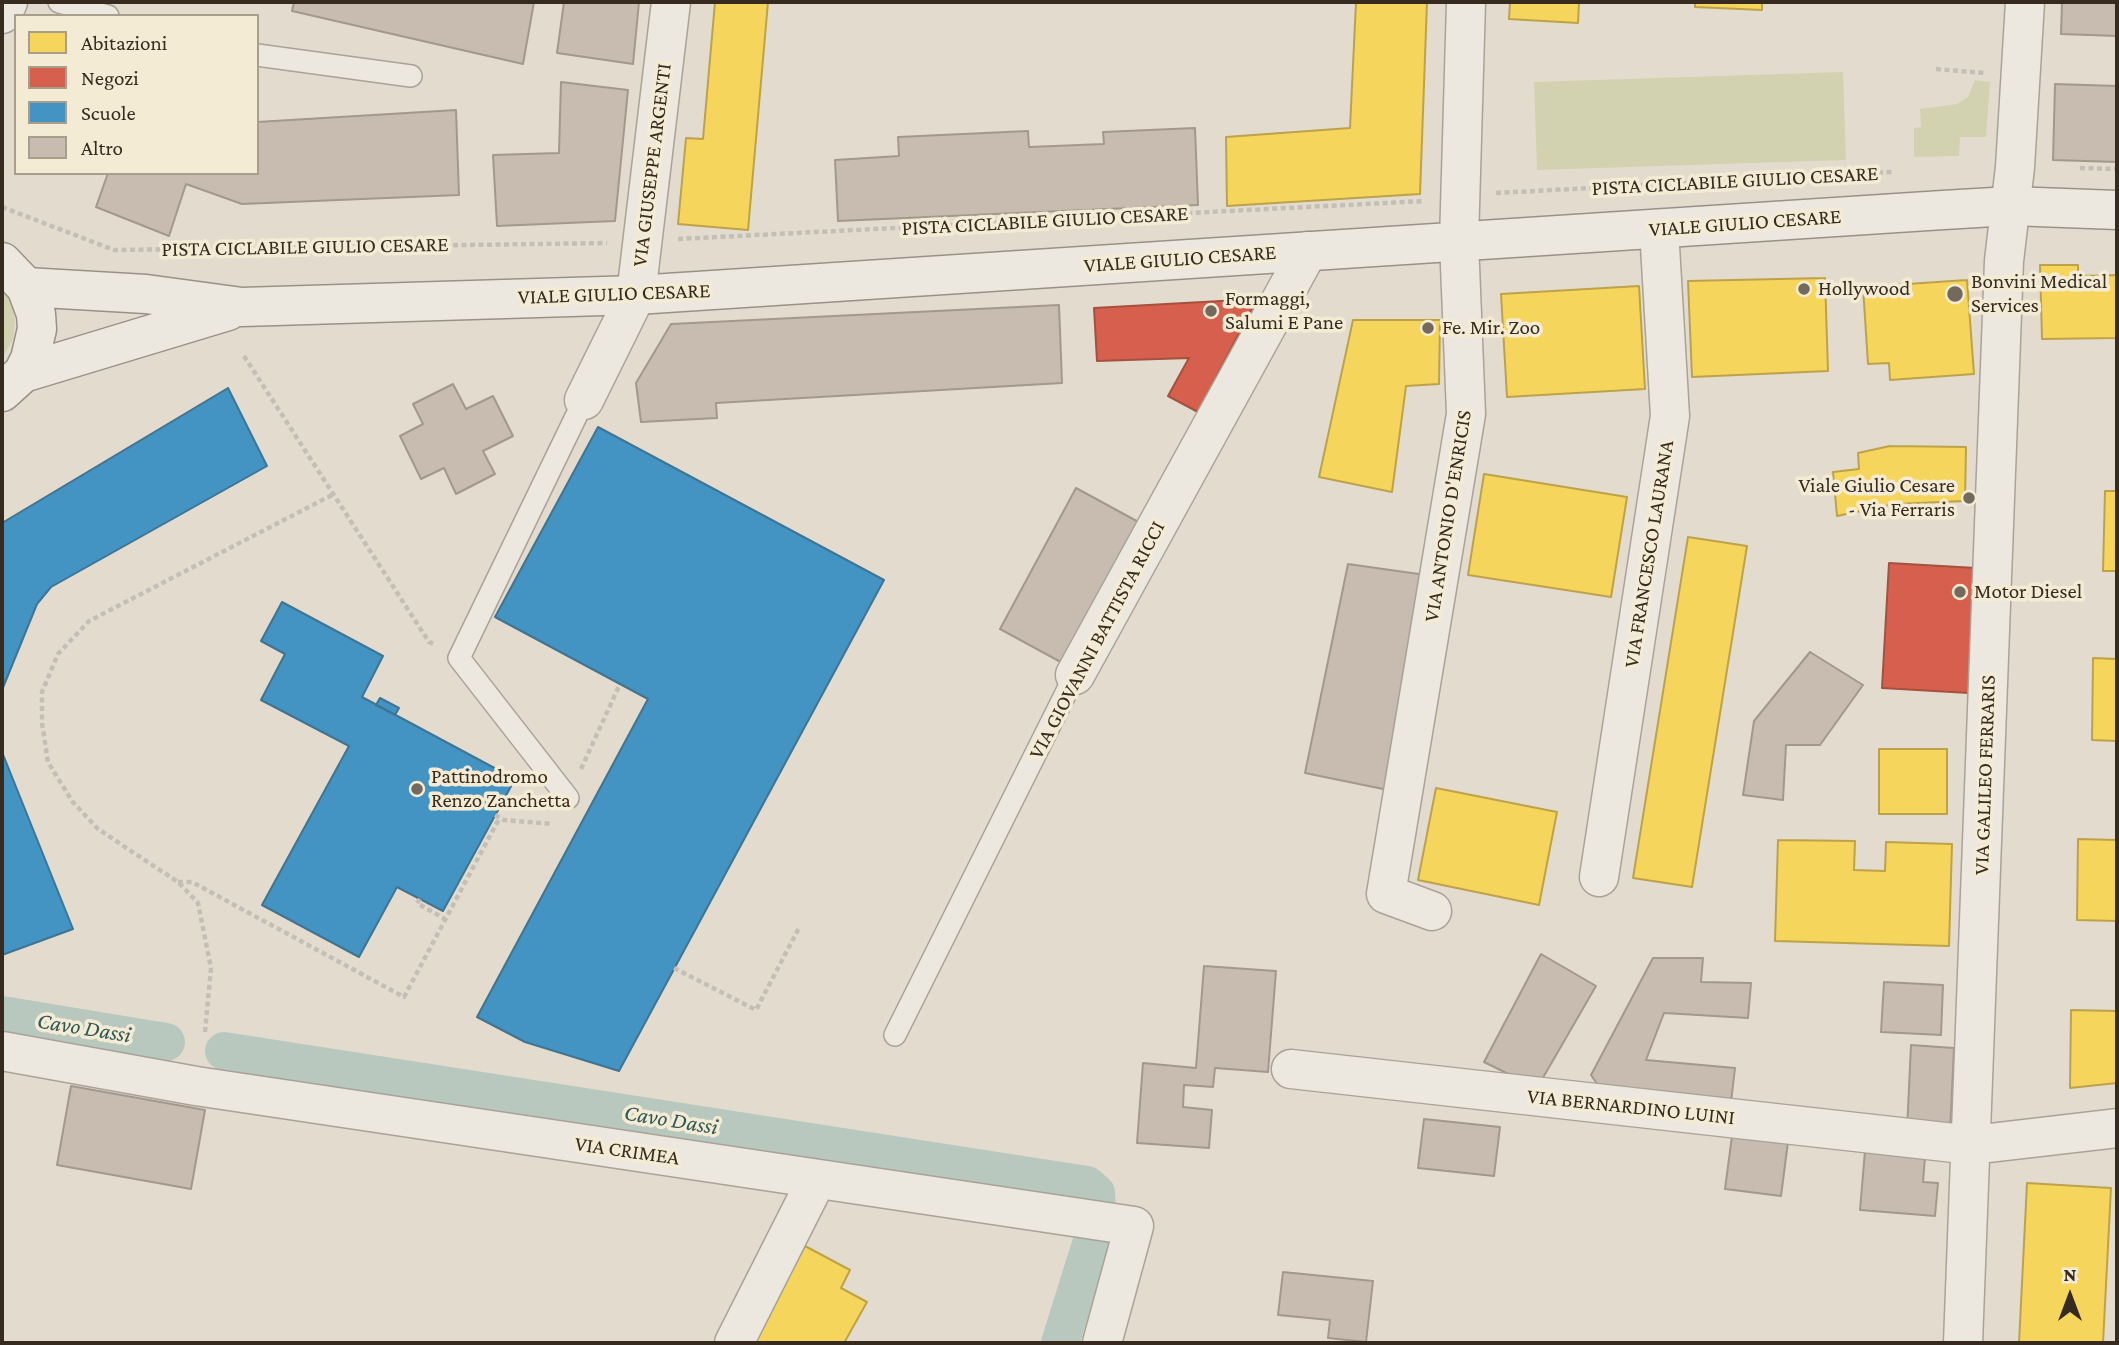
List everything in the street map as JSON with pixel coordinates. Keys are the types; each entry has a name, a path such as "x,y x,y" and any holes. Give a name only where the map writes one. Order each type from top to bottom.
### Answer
{"street":[{"path":"2,14 8,2"},
{"name":"VIA GIUSEPPE ARGENTI","path":"584,400 636,295 671,2"},
{"name":"VIA ANTONIO D'ENRICIS","path":"1432,911 1386,894 1466,414 1459,241 1466,2"},
{"name":"VIA GALILEO FERRARIS","path":"1963,1343 2004,261 2011,206 2025,2"},
{"name":"VIALE GIULIO CESARE","path":"14,274 242,307 636,295 2011,206 2117,210"},
{"name":"VIA FRANCESCO LAURANA","path":"1599,877 1670,416 1659,229"},
{"name":"VIA GIOVANNI BATTISTA RICCI","path":"1075,675 1308,251"},
{"path":"12,382 33,351 37,329 36,314 14,274"},
{"name":"VIALE GIULIO CESARE","path":"12,382 242,307"},
{"name":"VIA CRIMEA","path":"2,1051 196,1086 1133,1226 1102,1343"},
{"name":"VIA BERNARDINO LUINI","path":"1291,1069 1972,1145 2117,1128"},
{"path":"734,1343 817,1179"}],"lane":[{"path":"59,2 101,14"},
{"path":"259,55 411,76"},
{"path":"568,798 459,658 584,400"},
{"name":"VIA GIOVANNI BATTISTA RICCI","path":"895,1035 1075,675"}],"path":[{"path":"1936,69 1997,74"},
{"name":"PISTA CICLABILE GIULIO CESARE","path":"1493,193 1902,172"},
{"name":"PISTA CICLABILE GIULIO CESARE","path":"664,240 1425,201"},
{"name":"PISTA CICLABILE GIULIO CESARE","path":"2,207 114,250 616,243"},
{"path":"244,356 429,642 459,658"},
{"path":"205,1032 211,968 198,903 178,882 97,829 72,801 48,762 43,723 43,692 58,654 89,621 334,494"},
{"path":"568,798 620,684"},
{"path":"178,882 192,882 404,997 498,816 556,825"},
{"path":"420,899 417,903 445,919"},
{"path":"674,968 756,1010 800,926"}],"green space":[{"path":"1843,72 1846,160 1537,170 1534,82"},
{"path":"1975,80 1990,82 1986,137 1960,137 1959,156 1914,157 1914,128 1921,127 1920,109 1957,104 1968,97"},
{"path":"2,287 12,303 15,321 13,339 2,359"}],"building: Abitazioni":[{"path":"715,2 768,2 748,230 678,224 686,138 703,139"},
{"path":"1356,2 1427,2 1420,194 1227,206 1226,137 1350,128"},
{"path":"1510,2 1579,2 1578,23 1509,19"},
{"path":"1695,2 1762,2 1762,10 1695,7"},
{"path":"2040,265 2078,265 2078,276 2117,275 2117,338 2042,339"},
{"path":"1825,278 1828,371 1692,377 1688,281"},
{"path":"1967,280 1974,374 1890,380 1889,363 1868,364 1863,287"},
{"path":"1639,286 1645,389 1507,397 1501,294"},
{"path":"1353,320 1440,320 1439,384 1406,386 1392,492 1319,477"},
{"path":"1890,446 1966,447 1965,501 1895,504 1837,516 1833,472 1859,469 1858,453"},
{"path":"1484,474 1627,497 1611,597 1468,575"},
{"path":"2105,491 2117,491 2117,571 2103,571"},
{"path":"1688,537 1747,546 1692,887 1633,878"},
{"path":"2093,658 2117,659 2117,741 2092,740"},
{"path":"1879,749 1947,749 1947,814 1879,814"},
{"path":"1436,788 1557,812 1539,905 1418,880"},
{"path":"2078,839 2117,840 2117,921 2077,920"},
{"path":"1778,840 1855,841 1854,870 1885,871 1886,842 1952,844 1949,946 1775,941"},
{"path":"2071,1010 2117,1011 2117,1083 2070,1088"},
{"path":"2027,1183 2111,1188 2103,1343 2019,1343"},
{"path":"805,1246 850,1270 841,1288 867,1302 844,1343 752,1343"}],"building: Negozi":[{"path":"1257,299 1198,412 1168,396 1189,358 1097,361 1094,308"},
{"path":"1889,563 1976,568 1969,693 1882,688"}],"building: Scuole":[{"path":"228,388 267,466 51,587 37,604 2,690 2,523"},
{"path":"598,427 884,580 619,1071 525,1042 477,1017 648,699 495,617"},
{"name":"Pattinodromo Renzo Zanchetta","path":"282,602 383,656 362,697 515,779 443,911 397,887 359,957 262,905 349,746 261,700 285,654 261,641"},
{"path":"380,698 399,708 395,715 376,705"},
{"path":"2,752 73,929 2,955"}],"building: Altro":[{"path":"294,2 534,2 523,64 292,11"},
{"path":"564,2 639,2 633,64 557,53"},
{"path":"2062,2 2117,2 2117,36 2061,34"},
{"path":"561,82 628,90 615,221 497,226 493,155 559,153"},
{"path":"2055,84 2117,86 2117,162 2053,160"},
{"path":"456,110 459,195 242,204 186,184 169,236 96,207 107,175 259,175 259,122"},
{"path":"1195,128 1198,205 838,221 835,160 899,156 898,137 1028,131 1029,147 1104,144 1103,132"},
{"path":"1059,305 1062,383 716,403 717,418 641,422 636,383 671,324"},
{"path":"453,384 466,409 493,396 513,436 483,451 495,474 456,494 444,468 421,479 400,436 423,424 413,404"},
{"path":"1076,488 1144,525 1068,666 1000,629"},
{"path":"1348,564 1426,575 1388,790 1305,773"},
{"path":"1810,652 1863,685 1820,745 1786,745 1783,800 1743,795 1754,721"},
{"path":"1541,954 1596,986 1537,1088 1484,1062"},
{"path":"1653,958 1703,958 1701,982 1751,983 1748,1018 1664,1013 1646,1060 1735,1068 1730,1111 1606,1097 1591,1075"},
{"path":"1204,966 1276,971 1268,1072 1215,1068 1213,1087 1184,1085 1183,1107 1212,1110 1209,1148 1137,1143 1143,1063 1196,1068"},
{"path":"1884,982 1943,985 1941,1035 1881,1032"},
{"path":"1911,1045 1954,1048 1950,1132 1907,1130"},
{"path":"71,1086 205,1110 191,1189 57,1165"},
{"path":"1424,1119 1500,1127 1494,1176 1418,1168"},
{"path":"1732,1136 1788,1142 1781,1196 1725,1189"},
{"path":"1865,1151 1925,1157 1923,1182 1938,1183 1935,1216 1860,1210"},
{"path":"1283,1272 1373,1281 1366,1342 1328,1338 1330,1320 1278,1315"}],"waterway":[{"name":"Cavo Dassi","path":"2,1015 166,1042"},
{"name":"Cavo Dassi","path":"224,1051 1087,1185 1096,1193 1097,1212"},
{"name":"Cavo Dassi","path":"1060,1343 1092,1241"}],"place":[{"name":"Hollywood","path":"1804,289"},
{"name":"Bonvini Medical Services","path":"1955,294"},
{"name":"Formaggi, Salumi E Pane","path":"1211,311"},
{"name":"Fe. Mir. Zoo","path":"1428,328"},
{"name":"Viale Giulio Cesare - Via Ferraris","path":"1969,498"},
{"name":"Motor Diesel","path":"1960,592"},
{"name":"Pattinodromo Renzo Zanchetta","path":"417,789"}]}
